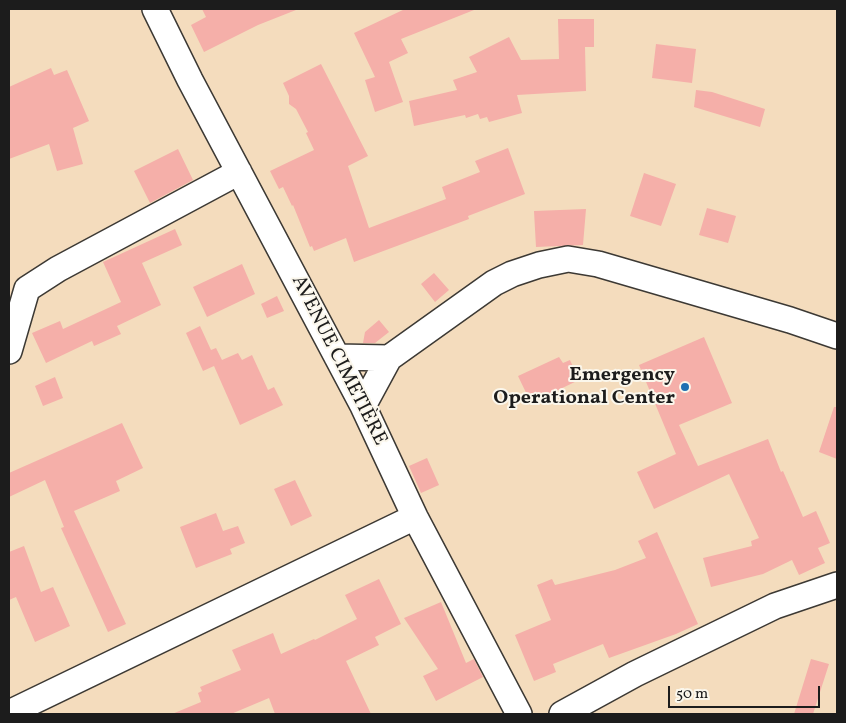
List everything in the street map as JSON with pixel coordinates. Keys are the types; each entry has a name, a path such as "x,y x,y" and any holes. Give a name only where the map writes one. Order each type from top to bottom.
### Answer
{"street":[{"name":"AVENUE CIMETIÈRE","path":"155,9 190,80 363,406 415,517 519,714"},
{"path":"9,351 27,289 58,269 239,172"},
{"path":"363,406 389,358 494,283 539,264 568,259 598,264 790,320 837,336"},
{"path":"337,357 389,358"},
{"path":"9,714 415,517"},
{"path":"562,714 635,674 775,606 837,585"}],"building":[{"path":"202,9 296,10 258,25 204,52 191,25 206,17"},
{"path":"405,9 474,10 401,39 408,53 389,62 403,102 375,112 365,80 375,77 354,33"},
{"path":"558,19 594,19 594,47 585,47 586,91 517,95 522,113 489,122 487,117 480,119 478,114 466,118 465,115 414,126 409,101 457,90 453,80 477,72 469,57 509,37 521,60 559,59"},
{"path":"656,44 696,49 692,83 652,78"},
{"path":"321,64 368,156 348,166 369,228 446,199 442,187 480,172 475,161 508,148 525,194 468,216 469,219 354,262 346,238 314,251 312,246 310,247 293,205 283,187 279,189 270,171 314,150 306,133 308,132 296,109 289,104 289,96 283,83"},
{"path":"51,68 54,75 67,70 89,121 73,128 83,164 57,171 49,144 9,159 9,87"},
{"path":"696,90 712,92 765,109 760,127 694,107"},
{"path":"178,149 193,180 150,203 134,171"},
{"path":"644,173 676,184 661,226 630,216"},
{"path":"707,208 736,216 728,243 699,235"},
{"path":"586,209 583,245 536,247 534,211"},
{"path":"175,229 182,245 142,263 161,305 117,326 121,334 94,346 92,341 46,363 32,333 60,321 63,329 121,302 103,262"},
{"path":"242,264 255,294 207,317 193,287"},
{"path":"434,273 449,290 435,302 421,284"},
{"path":"277,296 284,311 267,318 261,304"},
{"path":"379,320 389,332 375,343 363,343 365,332"},
{"path":"200,326 211,350 216,348 222,360 238,353 242,360 252,355 268,390 274,387 283,405 240,425 214,366 203,371 186,333"},
{"path":"704,337 732,403 679,425 698,466 768,439 781,472 783,471 803,517 816,511 830,543 818,548 825,563 799,575 792,560 763,574 711,587 703,558 752,546 751,541 759,538 729,474 654,509 637,472 676,454 639,365"},
{"path":"559,357 563,363 570,360 579,380 531,403 518,376"},
{"path":"55,377 63,398 43,406 35,386"},
{"path":"834,407 837,407 837,459 819,452"},
{"path":"122,423 143,468 116,481 120,491 74,511 126,624 108,632 61,528 64,527 45,480 9,497 9,473"},
{"path":"427,458 439,485 421,493 409,466"},
{"path":"295,480 312,516 291,526 274,489"},
{"path":"216,513 223,531 238,526 245,543 230,549 232,554 196,568 180,527"},
{"path":"657,532 698,624 609,658 603,644 553,664 556,672 534,681 515,635 551,620 537,585 552,579 555,585 615,570 646,558 638,541"},
{"path":"24,546 41,592 53,587 70,626 35,642 16,597 9,600 9,552"},
{"path":"379,579 401,624 375,637 379,645 346,661 371,714 275,714 269,698 231,714 172,714 201,702 198,693 202,691 200,687 241,670 232,650 273,633 281,654 315,640 357,619 345,595"},
{"path":"441,602 466,663 474,659 483,677 436,701 423,676 438,669 404,618"},
{"path":"811,659 829,664 813,714 794,714"}],"place":[{"name":"Emergency Operational Center","path":"685,387"}]}
